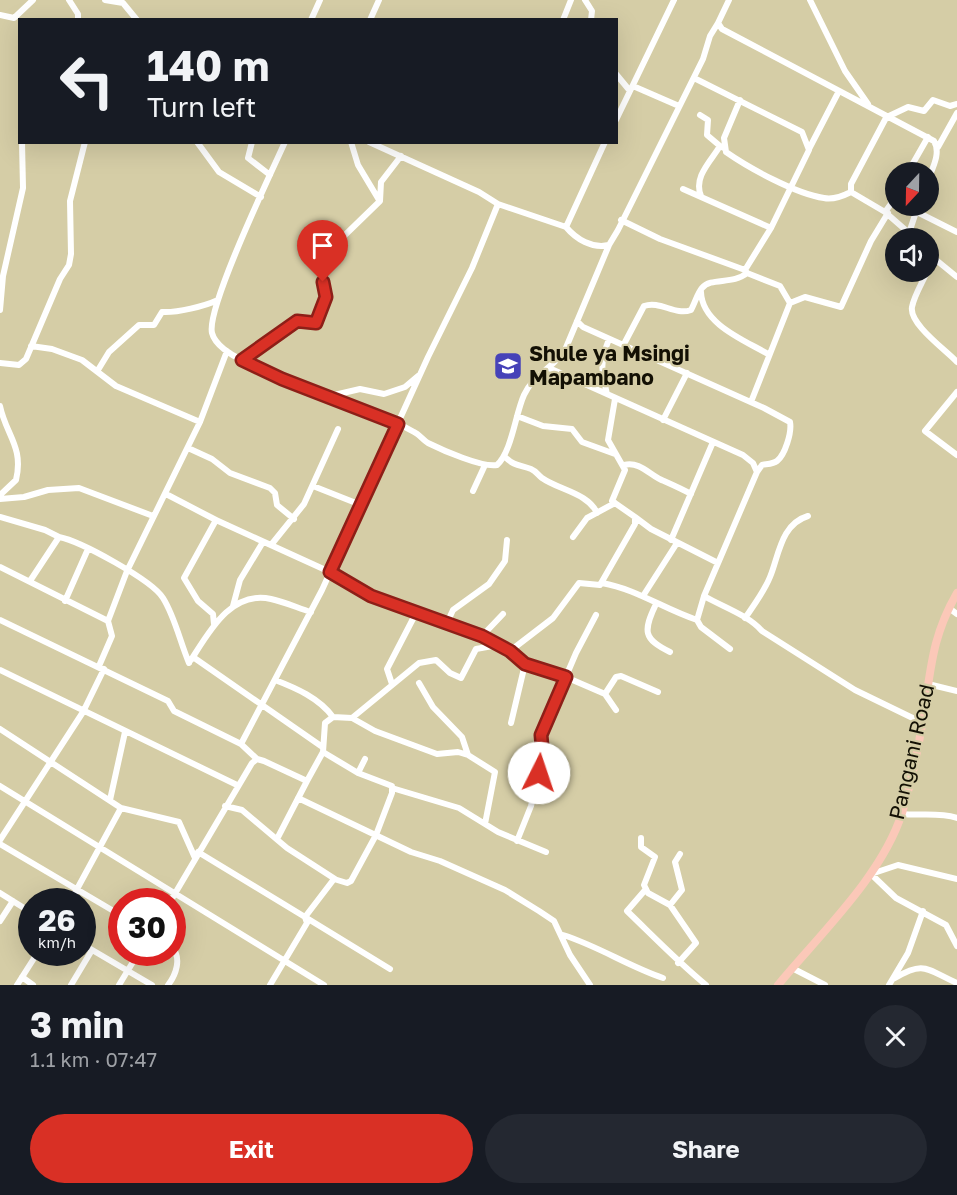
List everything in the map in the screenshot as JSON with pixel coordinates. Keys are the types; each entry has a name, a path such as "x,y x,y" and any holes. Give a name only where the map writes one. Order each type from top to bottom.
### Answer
{"main road":[{"name":"Pangani Road","path":"778,985 871,874 902,814 923,723 931,654 957,593"}],"street":[{"path":"0,15 14,18 33,0"},
{"path":"69,0 78,18"},
{"path":"105,0 123,3 135,18"},
{"path":"312,18 320,0"},
{"path":"371,18 379,0"},
{"path":"564,18 571,0"},
{"path":"585,0 592,11 591,18"},
{"path":"618,115 674,0"},
{"path":"284,144 218,300 211,331 216,341 242,360 416,432 426,442 484,465 497,465 505,457 517,416 530,385 565,350 609,244 694,78 729,0"},
{"path":"810,0 845,71 870,107"},
{"path":"718,23 731,34 928,137 938,147"},
{"path":"618,76 630,88"},
{"path":"694,78 802,132 809,150"},
{"path":"618,85 679,106"},
{"path":"624,344 644,306 656,304 685,312 691,310 701,289 710,282 737,280 746,272 771,228 839,91"},
{"path":"701,196 697,187 700,177 722,147 740,100"},
{"path":"851,192 851,184 888,116 908,107 924,111 933,100 950,106 957,104"},
{"path":"933,162 938,147 957,113"},
{"path":"700,115 708,120 707,135 735,158 790,186 824,198 842,196 851,192"},
{"path":"914,162 928,137"},
{"path":"0,310 3,276 23,188 22,144"},
{"path":"0,363 22,363 26,359 60,279 69,265 71,254 70,201 84,144"},
{"path":"198,144 219,172 261,197"},
{"path":"252,144 248,158 270,175"},
{"path":"352,144 358,165 380,201"},
{"path":"374,144 479,192 498,204 566,226 574,236 585,243 603,246 609,244"},
{"path":"566,226 604,144"},
{"path":"242,360 297,321 316,323 326,297 323,269 345,235 380,201 381,182 401,156"},
{"path":"683,189 771,228"},
{"path":"851,192 885,211"},
{"path":"241,744 311,612 472,268 498,204"},
{"path":"751,402 790,303 805,297 841,307 885,216"},
{"path":"891,216 904,228"},
{"path":"930,216 957,232"},
{"path":"621,220 660,239 780,286 790,303"},
{"path":"939,262 957,277"},
{"path":"923,282 912,308 913,316 918,325 957,362"},
{"path":"701,289 702,303 710,316 730,333 768,354"},
{"path":"98,369 108,352 139,325 155,324 162,312 182,311 195,304 218,300"},
{"path":"577,321 583,327 751,402 790,422 791,429 779,458 775,462 762,465 757,472 704,596 697,620"},
{"path":"607,394 601,371 601,358 609,339"},
{"path":"31,346 52,349 82,360 98,369 104,378 116,386 200,422"},
{"path":"76,888 0,842 83,712 102,668 112,636 108,621 128,569 200,422 227,351"},
{"path":"549,368 743,455 753,463 757,472"},
{"path":"663,420 687,373"},
{"path":"327,396 360,389 384,394 395,392 420,375"},
{"path":"957,392 925,431 957,454"},
{"path":"615,399 608,440 624,465 622,481 612,501 674,541 718,563"},
{"path":"0,406 3,423 16,442 18,465 16,480 0,497"},
{"path":"517,416 543,426 572,429 582,442 616,454"},
{"path":"272,546 294,519 313,486 338,429"},
{"path":"643,596 674,541 713,442"},
{"path":"188,448 212,459 230,473 270,488 275,493 277,505 294,519"},
{"path":"505,457 515,466 532,469 540,477 586,500 594,506 597,513"},
{"path":"624,465 629,464 648,469 662,481 691,494"},
{"path":"473,491 484,465"},
{"path":"313,486 360,505"},
{"path":"0,497 24,497 48,490 79,488 153,516"},
{"path":"166,494 216,520 330,572 371,596 446,625 482,636 510,651 525,664 566,677 605,694 616,710"},
{"path":"573,537 587,518 615,503"},
{"path":"745,618 762,593 772,570 773,560 790,526 797,519 808,516"},
{"path":"0,517 45,530 59,537 75,540 128,569 159,592 169,609 189,663 214,624 233,607 255,598 270,599 311,612"},
{"path":"510,651 553,618 579,584 596,586 602,583 635,524 635,517"},
{"path":"214,624 213,614 198,601 184,578 216,520"},
{"path":"30,581 59,537"},
{"path":"446,625 449,614 453,610 489,584 504,561 507,540"},
{"path":"233,607 240,580 263,542"},
{"path":"65,601 88,549"},
{"path":"0,567 108,621"},
{"path":"602,583 643,596 656,604 697,620 701,627 730,649"},
{"path":"704,596 745,618 855,690 923,723"},
{"path":"656,604 646,625 648,634 651,641 670,652"},
{"path":"949,608 957,614"},
{"path":"392,684 387,669 416,613"},
{"path":"482,636 503,614"},
{"path":"517,841 531,806 543,756 541,735 596,615"},
{"path":"0,620 168,701 174,711 241,744 257,759 307,781"},
{"path":"352,718 392,684 426,661 441,662 450,673 461,678 476,649 498,645"},
{"path":"193,657 358,773 392,788 459,808 517,841 546,852"},
{"path":"511,723 525,664"},
{"path":"0,670 237,785"},
{"path":"605,694 616,677 621,676 658,692"},
{"path":"275,680 302,691 323,706 333,717 352,718 375,731 437,754 458,752 468,755 495,772 485,824"},
{"path":"419,683 433,708 462,737 468,755"},
{"path":"928,684 957,692"},
{"path":"277,839 322,749 324,726 333,717"},
{"path":"2,731 121,808 179,822 197,855 390,969"},
{"path":"110,800 125,732"},
{"path":"178,888 247,768 257,759"},
{"path":"358,773 365,759"},
{"path":"0,786 165,888"},
{"path":"231,795 242,810 302,859 335,879 347,883 351,881 376,835 392,788"},
{"path":"298,798 376,835 505,890 554,921 563,935 570,955 590,985"},
{"path":"225,806 242,810"},
{"path":"79,888 121,808"},
{"path":"902,814 939,814 957,818"},
{"path":"640,838 642,847 655,857 645,880 646,889 627,911 655,936 678,963 706,985"},
{"path":"670,905 682,890 675,862 680,854"},
{"path":"957,879 898,865 871,874 896,898 946,925 957,946"},
{"path":"305,917 335,879"},
{"path":"646,889 670,905 696,944 678,963"},
{"path":"0,893 18,904"},
{"path":"0,921 13,901"},
{"path":"186,901 324,985"},
{"path":"891,982 908,953 923,911"},
{"path":"270,985 307,923 305,917"},
{"path":"563,935 586,943 639,970 663,978"},
{"path":"96,952 152,985"},
{"path":"18,985 29,966"},
{"path":"71,985 82,966"},
{"path":"119,985 131,966"},
{"path":"168,985 176,971 176,966"},
{"path":"891,982 912,968 920,967 957,983"},
{"path":"792,968 825,985"},
{"path":"22,977 33,985"}],"place":[{"name":"Shule ya Msingi Mapambano","path":"508,366"}],"route":[{"path":"323,282 326,297 316,323 313,325 297,321 261,349 242,360 282,379 398,424 330,572 371,596 394,603 437,622 482,636 510,651 525,664 566,677 541,735 543,756 539,773"}]}
